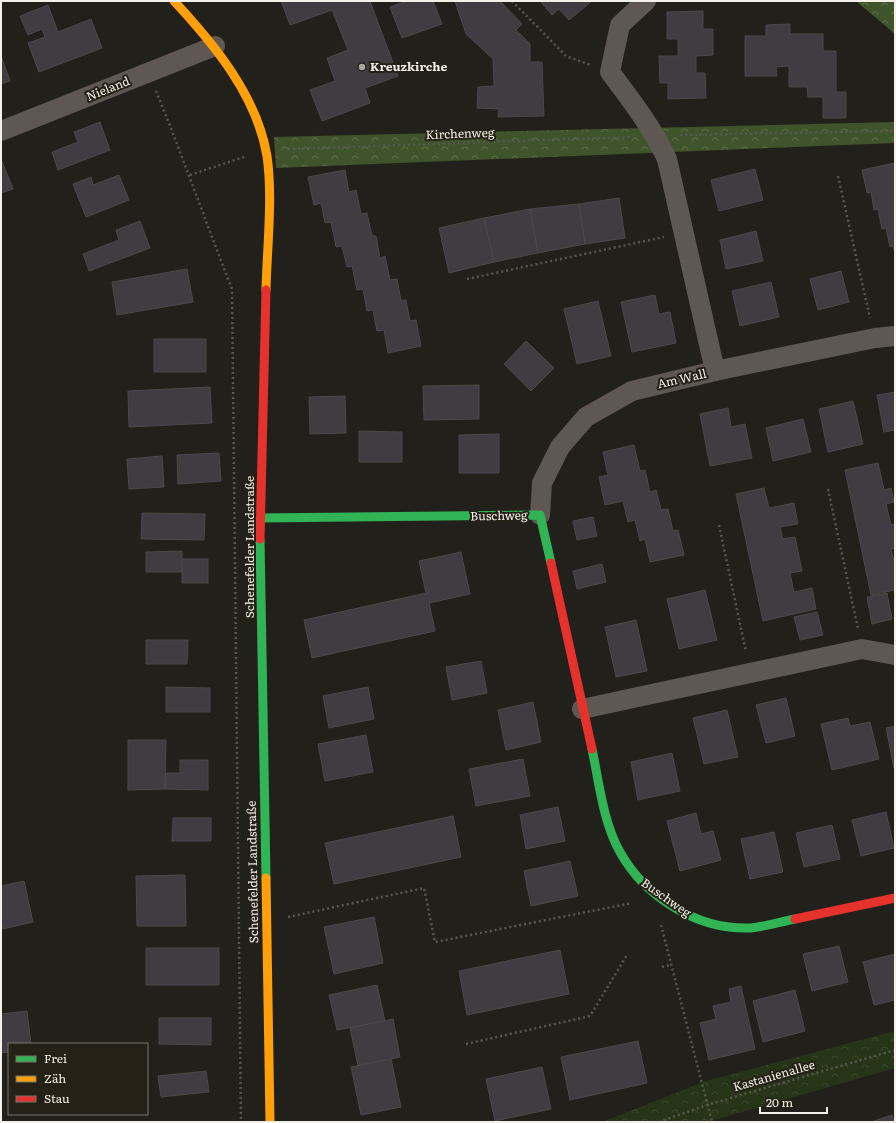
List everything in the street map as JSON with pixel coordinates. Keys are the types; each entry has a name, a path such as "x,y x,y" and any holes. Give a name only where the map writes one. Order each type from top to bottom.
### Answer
{"street":[{"name":"Schenefelder Landstraße","path":"174,1 215,46 238,81 257,122 265,150 269,182 260,518 270,1122"},
{"path":"646,1 620,25 610,72 656,136 667,159 685,233 715,371"},
{"name":"Nieland","path":"1,131 215,46"},
{"name":"Am Wall","path":"540,515 542,482 560,447 586,417 632,391 715,371 875,338 895,336"},
{"name":"Buschweg","path":"260,518 540,515 608,822 619,851 636,877 661,898 688,916 719,925 750,928 895,898"},
{"path":"582,709 862,649 895,655"}],"path":[{"path":"512,1 566,56 610,72"},
{"path":"149,72 190,175 197,200 232,289 241,1122"},
{"name":"Kirchenweg","path":"190,175 265,150 656,136 895,131"},
{"path":"838,176 875,338"},
{"path":"467,279 685,233"},
{"path":"828,489 862,649"},
{"path":"719,525 751,672"},
{"path":"266,917 290,917 424,888 435,942 661,898 661,926 712,1122"},
{"path":"466,1044 590,1016 627,955"},
{"path":"662,967 671,965"},
{"name":"Kastanienallee","path":"659,1122 707,1104 895,1050"}],"green space":[{"path":"856,1 895,1 895,34"},
{"path":"895,122 895,143 276,168 274,137"},
{"path":"895,1031 895,1068 707,1122 602,1122 706,1081"}],"building":[{"name":"Kreuzkirche","path":"281,1 370,1 398,76 365,88 370,103 322,121 310,90 335,81 327,58 348,50 332,10 290,25"},
{"path":"407,1 433,1 442,24 402,38 390,7"},
{"path":"455,1 500,1 522,24 516,30 530,44 530,62 542,62 544,116 498,117 499,109 477,108 478,87 494,86 493,59 466,34"},
{"path":"540,1 592,1 569,20 559,9 552,15"},
{"path":"48,5 58,32 91,19 102,48 39,72 28,43 45,37 42,29 28,35 20,16"},
{"path":"703,11 703,29 713,29 713,55 696,56 696,73 705,73 706,98 668,99 668,83 660,83 659,56 678,56 678,39 667,39 667,12"},
{"path":"790,24 790,34 823,34 823,51 836,51 836,92 846,92 846,118 823,118 823,97 808,97 807,87 789,87 789,66 776,67 777,76 745,76 745,36 766,36 766,25"},
{"path":"1,56 10,81 1,84"},
{"path":"100,122 110,150 58,170 52,152 78,142 74,132"},
{"path":"1,159 13,189 1,193"},
{"path":"895,163 895,254 893,246 890,247 886,228 882,229 878,209 874,210 871,192 867,193 862,170"},
{"path":"755,169 763,200 719,211 711,180"},
{"path":"345,170 349,192 356,190 361,214 367,213 372,236 376,236 380,258 385,256 390,280 397,279 401,301 406,300 410,321 416,320 421,346 388,353 384,330 377,331 373,310 367,311 363,289 357,290 352,266 347,267 342,246 336,247 331,222 325,223 321,203 314,205 308,177"},
{"path":"119,175 129,200 86,217 73,184 91,177 93,185"},
{"path":"619,198 625,238 585,244 579,204"},
{"path":"579,204 585,244 538,253 530,209"},
{"path":"530,209 538,253 494,262 484,218"},
{"path":"484,218 494,262 449,273 439,228"},
{"path":"140,221 150,248 89,271 83,254 119,240 116,230"},
{"path":"756,231 763,261 726,269 720,240"},
{"path":"187,269 193,302 117,315 112,282"},
{"path":"841,271 849,302 818,310 810,279"},
{"path":"771,282 779,317 740,326 732,291"},
{"path":"655,295 659,314 670,312 676,343 632,352 621,302"},
{"path":"598,301 611,356 577,364 564,309"},
{"path":"154,339 206,339 206,372 154,372"},
{"path":"526,341 554,368 531,391 504,364"},
{"path":"479,385 479,419 424,420 423,386"},
{"path":"210,387 212,423 129,427 128,391"},
{"path":"895,392 895,430 884,432 877,395"},
{"path":"345,396 346,433 310,434 309,397"},
{"path":"853,401 863,444 828,452 819,409"},
{"path":"728,408 731,427 745,424 752,458 710,466 700,414"},
{"path":"803,419 811,452 773,461 766,428"},
{"path":"359,431 402,432 402,462 359,462"},
{"path":"499,434 499,473 459,473 459,435"},
{"path":"634,445 640,471 645,470 650,492 656,490 661,510 668,509 673,531 678,530 684,555 650,562 645,539 640,541 635,520 628,522 623,501 605,505 599,477 608,475 603,452"},
{"path":"219,453 221,481 178,484 177,455"},
{"path":"162,456 164,487 129,489 127,459"},
{"path":"878,463 884,490 891,488 894,502 886,504 891,525 895,524 895,548 891,549 895,566 895,590 871,595 845,470"},
{"path":"764,488 769,508 794,503 798,524 780,527 783,539 795,537 802,571 790,573 794,592 812,588 816,609 763,621 736,494"},
{"path":"142,513 205,514 204,540 141,539"},
{"path":"593,517 597,536 577,540 573,521"},
{"path":"182,551 182,572 146,572 146,552"},
{"path":"461,552 470,594 429,603 435,631 312,658 304,620 426,593 419,561"},
{"path":"182,559 208,559 208,583 182,583"},
{"path":"602,564 606,582 577,589 573,571"},
{"path":"705,590 717,640 679,649 667,599"},
{"path":"887,593 892,619 872,624 867,597"},
{"path":"817,612 823,635 800,640 794,617"},
{"path":"636,620 647,671 616,677 605,627"},
{"path":"146,640 188,640 187,664 146,664"},
{"path":"481,661 487,693 452,700 446,667"},
{"path":"166,687 210,688 210,712 166,712"},
{"path":"368,687 374,719 329,728 323,696"},
{"path":"786,698 795,736 766,743 756,705"},
{"path":"533,702 541,742 506,750 498,710"},
{"path":"727,710 738,757 704,764 693,718"},
{"path":"848,718 850,726 870,722 879,759 832,770 821,724"},
{"path":"895,726 895,768 894,768 886,728"},
{"path":"366,735 373,772 325,781 318,744"},
{"path":"128,740 166,740 165,789 128,790"},
{"path":"672,753 680,791 638,800 631,762"},
{"path":"523,759 530,796 476,806 469,769"},
{"path":"180,760 208,760 208,790 165,789 166,773 180,773"},
{"path":"558,807 565,841 526,849 520,815"},
{"path":"886,812 894,848 861,856 852,820"},
{"path":"696,813 701,834 713,831 721,860 680,871 667,821"},
{"path":"453,816 461,857 334,884 325,843"},
{"path":"173,818 211,818 211,841 172,841"},
{"path":"832,825 840,859 804,867 796,833"},
{"path":"774,832 783,872 750,879 741,839"},
{"path":"570,861 578,896 531,906 524,871"},
{"path":"185,875 186,926 137,926 136,876"},
{"path":"24,881 33,922 3,929 1,920 1,886"},
{"path":"374,917 383,963 334,974 324,927"},
{"path":"839,946 848,982 812,991 803,954"},
{"path":"146,948 219,948 219,985 146,985"},
{"path":"560,950 569,994 467,1015 459,971"},
{"path":"895,954 895,1000 874,1005 863,962"},
{"path":"377,985 385,1021 337,1030 329,995"},
{"path":"741,986 755,1049 709,1060 700,1023 716,1019 713,1006 731,1002 729,989"},
{"path":"795,990 805,1031 763,1042 753,1001"},
{"path":"27,1011 31,1043 8,1043 8,1052 1,1053 1,1014"},
{"path":"159,1018 211,1018 211,1045 159,1044"},
{"path":"393,1019 400,1057 358,1066 350,1028"},
{"path":"638,1041 647,1083 570,1100 561,1057"},
{"path":"391,1059 401,1107 361,1115 351,1067"},
{"path":"542,1067 551,1109 495,1121 486,1079"},
{"path":"206,1071 209,1092 161,1097 158,1076"},
{"path":"892,1115 894,1122 871,1122"}],"traffic: fast":[{"path":"260,518 540,515 551,563"},
{"path":"260,539 266,878"},
{"path":"592,749 602,802 614,840 631,868 643,883 658,896 674,908 692,917 730,927 750,928 795,919"}],"traffic: slow":[{"path":"174,1 204,35 232,72 244,92 262,134 267,156 270,188 266,290"},
{"path":"266,878 270,1122"}],"traffic: jam":[{"path":"260,539 266,290"},
{"path":"551,563 592,749"},
{"path":"795,919 895,898"}],"place":[{"name":"Kreuzkirche","path":"362,67"}]}
